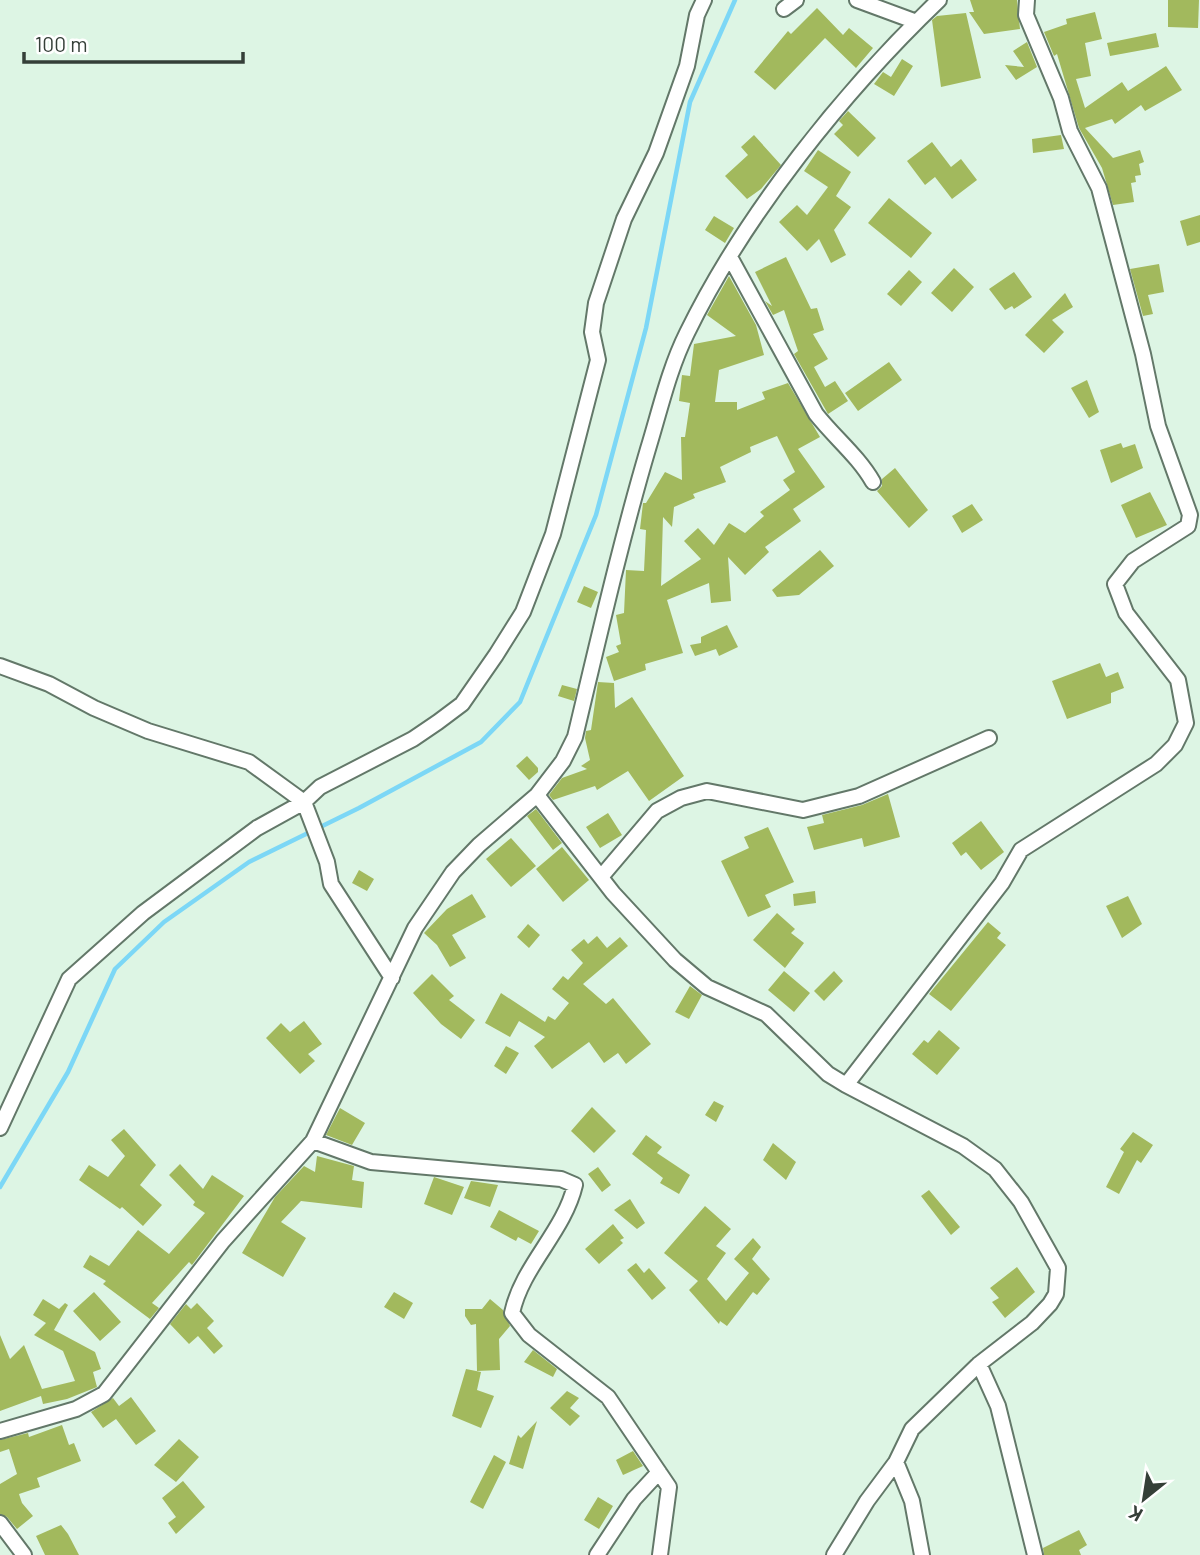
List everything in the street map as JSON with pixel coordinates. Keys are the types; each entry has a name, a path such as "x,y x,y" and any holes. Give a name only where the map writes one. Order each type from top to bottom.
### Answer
{"street":[{"path":"0,1128 69,979 83,964 143,913 257,828 304,802 320,787 414,739 462,704 523,612 553,534 577,451 598,360 592,332 596,303 624,219 656,153 687,66 697,15 704,0"},
{"path":"858,0 914,21"},
{"path":"0,1431 76,1409 104,1394 223,1241 313,1141 415,929 453,872 479,845 537,795 563,761 575,737 617,562 666,388 686,334 730,257 784,178 833,114 914,21 939,0"},
{"path":"1027,0 1026,15 1061,98 1070,131 1099,188 1143,354 1158,426 1190,514"},
{"path":"730,257 816,414 834,437 861,461 873,482"},
{"path":"846,1086 981,912 1021,850 1134,779 1175,746 1186,723 1178,680 1126,613 1115,584 1133,561 1188,526 1190,514 1200,501"},
{"path":"0,666 49,684 94,708 148,731 249,762 304,802 327,862 331,884 392,978"},
{"path":"601,877 657,811 681,798 707,791 803,810 859,796 989,738"},
{"path":"537,795 601,877 675,960 707,987 766,1014 828,1074 846,1086 963,1146 995,1168 1021,1202 1058,1268 1056,1294 1050,1304 1032,1323 979,1364 912,1429 896,1462 867,1501 834,1555"},
{"path":"313,1141 371,1162 561,1179 575,1185 570,1207 516,1293 512,1313 528,1335 608,1396 669,1487 660,1555"},
{"path":"979,1364 998,1406 1035,1555"},
{"path":"896,1462 912,1501 922,1555"},
{"path":"597,1555 634,1499 659,1472"},
{"path":"0,1523 24,1555"}],"building":[{"path":"970,0 1017,0 1020,29 984,34 969,12 974,12"},
{"path":"1168,0 1199,0 1198,28 1168,27"},
{"path":"817,8 843,35 849,28 873,48 856,68 825,38 775,90 754,72 788,31 791,34"},
{"path":"1095,12 1102,39 1085,43 1091,76 1076,79 1085,108 1122,82 1128,91 1166,66 1182,90 1145,111 1141,105 1115,124 1112,119 1085,128 1113,158 1140,150 1144,162 1139,164 1141,175 1135,176 1136,182 1131,183 1134,202 1113,205 1102,168 1079,128 1057,54 1054,56 1044,32 1067,24 1066,19"},
{"path":"966,13 981,78 941,87 932,20 937,16"},
{"path":"1156,33 1159,47 1110,56 1107,43"},
{"path":"1027,42 1037,67 1016,80 1005,65 1024,67 1013,51"},
{"path":"902,59 913,66 894,96 874,84 883,72 891,77"},
{"path":"848,111 876,138 858,157 834,134 843,125 839,121"},
{"path":"754,135 781,165 761,189 747,199 725,176 748,155 741,147"},
{"path":"1061,135 1064,149 1033,153 1032,139"},
{"path":"932,142 951,167 961,159 977,180 952,199 935,177 925,185 907,161"},
{"path":"818,150 851,172 836,196 851,207 834,230 846,255 831,263 819,239 807,251 779,222 797,205 807,215 828,187 804,171"},
{"path":"889,198 932,233 911,258 868,223"},
{"path":"1200,215 1200,242 1187,246 1180,221"},
{"path":"714,216 734,228 725,243 705,230"},
{"path":"786,257 811,309 817,308 824,330 813,334 828,359 814,367 825,387 835,381 848,401 828,414 794,354 798,351 784,310 773,315 765,301 772,306 755,272"},
{"path":"1159,264 1164,292 1148,295 1153,314 1143,316 1130,269"},
{"path":"954,268 974,287 952,312 931,293"},
{"path":"909,270 922,282 901,306 887,294"},
{"path":"1014,272 1032,297 1014,309 1012,306 1005,310 989,289"},
{"path":"729,276 756,325 764,355 719,370 715,402 737,402 737,410 765,399 762,392 788,383 820,437 798,449 825,487 793,509 801,521 765,547 769,552 745,575 728,557 731,601 711,603 709,583 667,600 683,653 645,664 646,670 614,681 606,657 619,652 616,646 621,644 616,615 624,613 626,570 644,571 646,530 640,529 643,503 646,503 665,472 682,480 681,437 685,437 690,403 679,401 682,375 690,376 694,344 736,336 707,315","holes":["777,436 795,472 783,480 790,490 760,512 764,516 745,533 729,523 714,545 698,528 684,541 701,559 661,586 663,517 672,527 674,507 695,498 693,494 726,482 720,467 751,452 750,447"]},
{"path":"1065,293 1073,307 1052,320 1064,332 1044,353 1025,335"},
{"path":"889,362 902,380 858,411 845,393"},
{"path":"1087,380 1099,412 1089,418 1071,388"},
{"path":"1121,443 1123,448 1135,444 1143,468 1111,483 1100,450"},
{"path":"895,468 928,510 909,528 877,491 882,486 882,479"},
{"path":"1150,492 1167,525 1136,538 1121,505"},
{"path":"972,504 983,520 962,533 952,516"},
{"path":"820,550 834,566 799,595 777,597 772,590"},
{"path":"584,586 598,592 591,608 577,602"},
{"path":"727,625 738,647 719,656 716,649 695,656 690,645 701,643 701,637"},
{"path":"1100,663 1106,677 1118,672 1124,688 1111,693 1111,703 1067,719 1052,681"},
{"path":"598,682 614,683 615,708 632,697 684,776 649,801 628,771 597,790 595,786 553,800 549,795 562,778 587,769 581,766 590,760 585,738 586,731 591,730"},
{"path":"562,685 577,689 574,701 558,696"},
{"path":"527,756 538,768 538,772 529,780 516,766"},
{"path":"888,794 900,837 864,847 862,838 814,850 807,827 824,823 822,815 862,805"},
{"path":"536,809 562,843 553,850 527,816"},
{"path":"608,813 622,835 600,848 586,827"},
{"path":"981,821 1004,852 981,870 966,852 961,856 952,843"},
{"path":"768,827 794,882 765,895 771,907 748,917 721,861 749,848 744,837"},
{"path":"511,838 536,866 511,887 486,859"},
{"path":"562,847 589,880 563,902 536,869"},
{"path":"359,870 374,879 367,891 352,883"},
{"path":"815,891 816,903 794,906 793,894"},
{"path":"472,894 486,917 452,935 466,958 450,967 437,945 424,933 447,909"},
{"path":"1128,896 1142,924 1122,938 1106,906"},
{"path":"777,913 795,929 791,933 804,943 785,968 753,940"},
{"path":"988,922 1001,933 997,938 1006,945 951,1011 929,994"},
{"path":"528,924 540,935 529,948 517,937"},
{"path":"597,936 607,948 620,937 628,946 583,984 606,1004 613,998 651,1044 626,1064 618,1053 604,1063 589,1042 552,1069 534,1046 545,1037 519,1021 510,1037 485,1023 501,993 545,1022 548,1016 555,1020 569,1003 552,989 563,976 568,980 583,963 571,950 584,939 588,944"},
{"path":"784,971 810,993 794,1012 768,990"},
{"path":"834,971 843,981 824,1001 814,991"},
{"path":"432,974 454,996 449,1000 475,1020 461,1039 441,1024 413,993"},
{"path":"690,986 702,995 689,1019 675,1012"},
{"path":"304,1021 322,1044 308,1054 315,1061 300,1074 266,1038 281,1023 290,1032"},
{"path":"939,1030 960,1048 937,1075 912,1054 924,1040 928,1043"},
{"path":"506,1046 519,1053 506,1074 494,1066"},
{"path":"714,1101 724,1106 716,1122 705,1115"},
{"path":"592,1107 616,1131 594,1153 571,1131"},
{"path":"340,1108 365,1123 352,1145 326,1135"},
{"path":"124,1129 156,1165 140,1185 162,1205 143,1226 122,1207 120,1209 79,1180 89,1165 108,1177 125,1156 111,1140"},
{"path":"1133,1132 1153,1145 1141,1163 1137,1160 1119,1194 1106,1187 1124,1152 1120,1149"},
{"path":"646,1135 662,1147 657,1153 690,1175 679,1194 660,1183 663,1178 632,1154"},
{"path":"773,1143 796,1162 786,1180 763,1160"},
{"path":"317,1156 354,1166 352,1180 364,1182 362,1208 301,1201 281,1222 306,1238 283,1277 242,1253 275,1197 304,1166 315,1172"},
{"path":"180,1164 203,1189 212,1175 244,1196 192,1265 189,1262 152,1303 159,1308 150,1319 103,1284 106,1281 83,1267 90,1255 109,1266 138,1230 169,1254 205,1213 193,1205 195,1202 169,1175"},
{"path":"598,1167 611,1185 602,1192 588,1174"},
{"path":"434,1177 464,1187 452,1215 424,1204"},
{"path":"471,1181 498,1185 490,1207 464,1198"},
{"path":"929,1190 960,1227 951,1235 921,1196"},
{"path":"630,1199 645,1223 637,1229 614,1210"},
{"path":"705,1206 731,1229 716,1246 726,1253 707,1279 726,1301 749,1273 734,1259 753,1238 761,1247 752,1259 770,1279 757,1295 753,1292 727,1326 720,1321 719,1324 689,1290 698,1281 664,1253"},
{"path":"499,1210 539,1231 531,1244 518,1237 516,1241 490,1227"},
{"path":"613,1224 624,1238 620,1240 623,1243 599,1264 585,1249"},
{"path":"636,1263 644,1273 649,1268 666,1288 652,1300 627,1270"},
{"path":"1017,1267 1035,1292 1005,1318 992,1302 999,1298 990,1288"},
{"path":"94,1292 121,1322 100,1341 73,1311"},
{"path":"394,1292 413,1303 404,1319 384,1307"},
{"path":"43,1299 59,1309 65,1303 68,1305 54,1330 95,1352 101,1369 93,1372 97,1387 67,1399 43,1404 41,1396 0,1411 0,1335 10,1359 24,1345 42,1389 75,1381 63,1351 34,1335 46,1323 33,1315"},
{"path":"490,1299 503,1310 510,1326 499,1339 500,1370 477,1371 476,1324 471,1325 465,1316 465,1309 482,1309"},
{"path":"197,1303 214,1321 207,1328 223,1346 214,1354 198,1336 189,1344 170,1324 186,1304 191,1309"},
{"path":"533,1350 557,1369 553,1377 524,1362"},
{"path":"466,1369 481,1372 477,1390 494,1396 481,1428 452,1416"},
{"path":"567,1391 579,1398 570,1408 580,1416 570,1426 550,1408"},
{"path":"131,1397 156,1431 136,1445 116,1419 103,1428 91,1412 113,1398 119,1406"},
{"path":"537,1421 523,1469 509,1464 518,1435 521,1438"},
{"path":"62,1425 69,1445 74,1443 81,1461 37,1478 40,1487 19,1494 22,1503 33,1516 17,1529 7,1517 0,1514 0,1484 17,1474 9,1449 0,1452 0,1440 28,1433 29,1437"},
{"path":"179,1439 199,1457 176,1482 154,1465"},
{"path":"633,1451 643,1466 623,1475 616,1460"},
{"path":"494,1455 506,1462 483,1509 470,1502"},
{"path":"183,1481 205,1507 176,1534 168,1523 176,1517 162,1498"},
{"path":"598,1497 613,1506 599,1529 584,1520"},
{"path":"61,1525 79,1555 45,1555 36,1536"},
{"path":"1079,1530 1087,1545 1079,1550 1081,1555 1044,1555 1043,1548"}],"waterway":[{"path":"0,1187 68,1072 115,969 164,922 249,862 359,808 481,742 520,702 596,515 646,328 690,102 735,0"}]}
